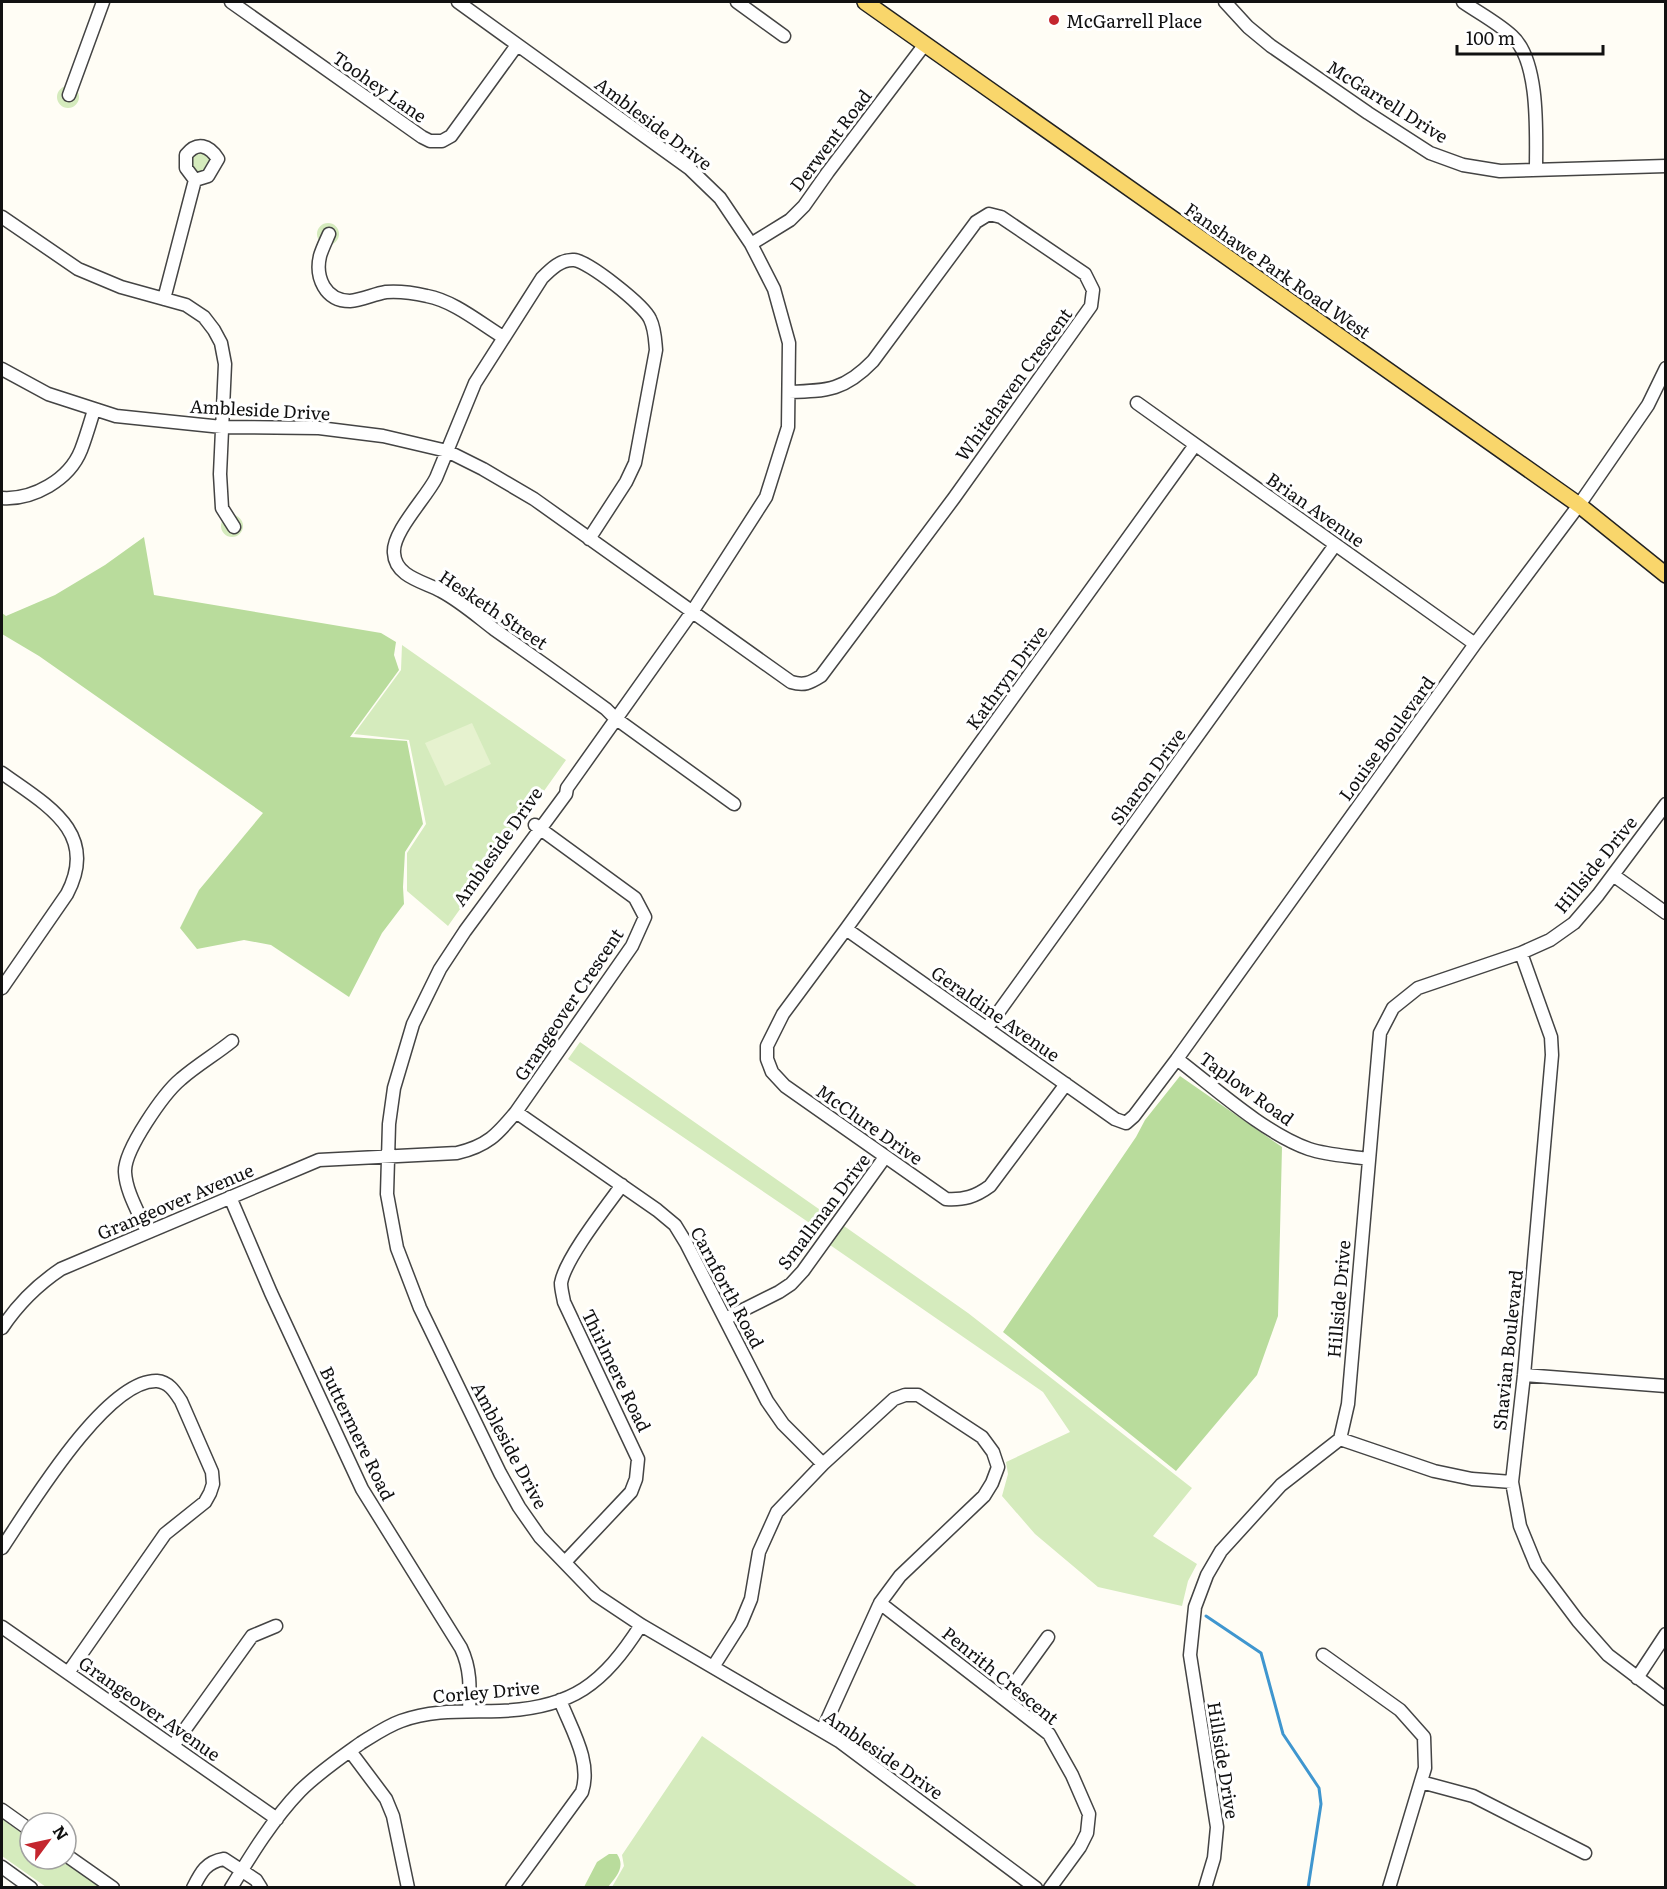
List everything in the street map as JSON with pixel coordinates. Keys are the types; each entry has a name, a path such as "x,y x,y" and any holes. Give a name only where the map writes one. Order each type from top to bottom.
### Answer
{"main road":[{"name":"Fanshawe Park Road West","path":"865,2 1579,505 1665,575"}],"street":[{"path":"69,95 103,2"},
{"name":"Toohey Lane","path":"231,2 409,129 430,141 442,141 451,136 517,45"},
{"name":"Ambleside Drive","path":"458,2 697,174 720,198 751,244 774,289 789,343 788,428 766,497 692,612 615,718 566,791 464,926 465,931 440,969 412,1024 394,1088 389,1124 387,1194 397,1248 420,1308 510,1490 540,1537 596,1595 641,1625 839,1741 1036,1887"},
{"path":"737,2 784,36"},
{"name":"McGarrell Drive","path":"1225,2 1248,27 1272,46 1430,153 1472,166 1500,171 1665,166"},
{"path":"1463,2 1514,38 1524,54 1533,84 1536,170"},
{"name":"Derwent Road","path":"751,244 790,220 804,206 925,44"},
{"path":"164,299 195,180"},
{"name":"Whitehaven Crescent","path":"692,612 791,682 801,685 811,683 821,676 954,498 1091,306 1093,290 1085,274 1001,217 989,214 976,222 873,361 862,372 832,390 789,392"},
{"path":"2,217 78,269 121,286 186,305 196,311 214,330 221,343 225,364 220,474 222,508 234,527"},
{"path":"329,234 320,257 320,280 325,290 333,297 353,301 387,292 437,298 503,337"},
{"name":"Hesketh Street","path":"589,539 626,482 635,463 656,350 655,333 650,317 642,307 587,265 574,260 562,262 542,278 475,383 428,493 398,537 393,552 395,561 400,569 410,577 441,591 734,804"},
{"name":"Louise Boulevard","path":"1126,1123 1134,1116 1177,1059 1475,644 1579,505 1648,405 1665,368"},
{"name":"Ambleside Drive","path":"2,369 48,394 116,416 222,427 319,428 384,436 447,452 483,469 534,499 692,612"},
{"name":"Brian Avenue","path":"1137,403 1475,644"},
{"path":"2,498 24,496 42,490 58,480 81,452 94,410"},
{"name":"Kathryn Drive","path":"846,929 1195,445"},
{"name":"Sharon Drive","path":"987,1028 1335,545"},
{"path":"2,773 59,815 69,828 76,844 78,861 75,878 67,894 2,988"},
{"name":"Hillside Drive","path":"1205,1887 1214,1858 1217,1827 1190,1655 1195,1607 1207,1575 1221,1551 1281,1485 1340,1438 1348,1404 1380,1033 1392,1008 1418,988 1521,953 1550,940 1574,923 1613,875 1665,804"},
{"name":"Grangeover Crescent","path":"387,1157 457,1153 476,1149 488,1142 516,1112 632,946 645,917 635,898 537,827"},
{"path":"1613,875 1665,913"},
{"name":"Geraldine Avenue","path":"846,929 1115,1119 1126,1123"},
{"name":"McClure Drive","path":"846,929 783,1014 767,1046 767,1059 772,1072 785,1086 885,1157 946,1199 960,1200 976,1196 990,1186 1066,1084"},
{"name":"Shavian Boulevard","path":"1521,953 1551,1037 1552,1055 1524,1375 1512,1482 1520,1526 1536,1565 1578,1621 1608,1655 1665,1698"},
{"path":"147,1232 127,1185 125,1170 132,1146 171,1089 232,1041"},
{"name":"Taplow Road","path":"1177,1059 1287,1140 1311,1150 1368,1159"},
{"name":"Carnforth Road","path":"516,1112 622,1185 675,1225 767,1401 783,1424 823,1464"},
{"name":"Grangeover Avenue","path":"2,1328 28,1294 61,1269 319,1160 339,1157 387,1157"},
{"name":"Smallman Drive","path":"725,1319 791,1284 803,1271 885,1157"},
{"name":"Thirlmere Road","path":"565,1562 631,1492 636,1479 638,1459 564,1302 561,1285 565,1270 573,1256 622,1185"},
{"name":"Buttermere Road","path":"230,1197 271,1293 362,1489 462,1648 468,1663 470,1679 469,1711"},
{"path":"1524,1375 1665,1386"},
{"path":"2,1548 75,1443 103,1411 140,1384 158,1381 169,1385 181,1401 212,1472 213,1484 210,1493 196,1511 165,1534 68,1674"},
{"path":"713,1667 741,1623 751,1599 759,1552 777,1512 823,1464 894,1399 905,1395 918,1395 982,1437 993,1452 998,1467 992,1484 984,1496 900,1576 880,1603 822,1731"},
{"path":"1340,1438 1434,1471 1472,1479 1512,1482"},
{"name":"Penrith Crescent","path":"880,1603 1049,1734 1072,1775 1089,1814 1088,1833 1050,1887"},
{"name":"Corley Drive","path":"231,1887 277,1820 299,1793 319,1773 350,1751 399,1721 422,1714 450,1710 500,1711 537,1708 570,1697 607,1672 623,1653 641,1625"},
{"path":"173,1746 252,1636 276,1626"},
{"name":"Grangeover Avenue","path":"2,1627 277,1820"},
{"path":"1637,1678 1665,1634"},
{"path":"1004,1698 1048,1637"},
{"path":"1323,1655 1400,1710 1424,1737 1425,1768 1389,1887"},
{"path":"512,1887 582,1792 586,1780 582,1758 560,1700"},
{"path":"350,1751 386,1799 393,1815 408,1887"},
{"path":"1420,1782 1473,1796 1585,1853"},
{"path":"2,1810 18,1821"},
{"path":"193,1887 203,1869 213,1861 224,1859 256,1880 261,1887"},
{"path":"78,1863 113,1887"},
{"path":"2,1867 31,1887"}],"green space":[{"path":"68,86 76,89 79,97 76,105 68,108 60,105 57,97 60,89"},
{"path":"200,150 208,153 211,161 208,169 200,172 192,169 189,161 192,153"},
{"path":"328,223 336,226 339,234 336,242 328,245 320,242 317,234 320,226"},
{"path":"232,515 240,518 243,526 240,534 232,537 224,534 221,526 224,518"},
{"path":"144,537 154,595 381,633 396,642 394,655 399,670 350,737 407,741 423,824 405,852 404,904 382,933 349,997 271,945 244,940 197,949 180,928 199,890 263,813 39,656 2,634 2,613 6,616 55,595 105,565"},
{"path":"402,645 566,760 448,926 407,891 407,853 426,824 409,740 354,734 401,670"},
{"path":"472,723 491,764 445,786 425,743"},
{"path":"580,1042 826,1214 817,1228 568,1059"},
{"path":"1180,1076 1282,1147 1278,1316 1257,1375 1176,1471 1003,1332 1136,1137 1145,1120"},
{"path":"844,1226 968,1313 1192,1488 1153,1536 1197,1564 1188,1581 1182,1606 1098,1587 1035,1534 1002,1496 1008,1474 1006,1462 1070,1432 1043,1392 830,1245"},
{"path":"702,1736 918,1887 612,1887 624,1866 622,1855"},
{"path":"2,1819 18,1830 18,1867 2,1856"},
{"path":"609,1854 617,1854 621,1863 619,1872 608,1887 584,1887 597,1862"},
{"path":"23,1871 77,1871 100,1887 46,1887"}],"waterway":[{"path":"1206,1616 1261,1653 1283,1734 1319,1788 1321,1804 1308,1888"}],"place":[{"name":"McGarrell Place","path":"1054,20"}]}
